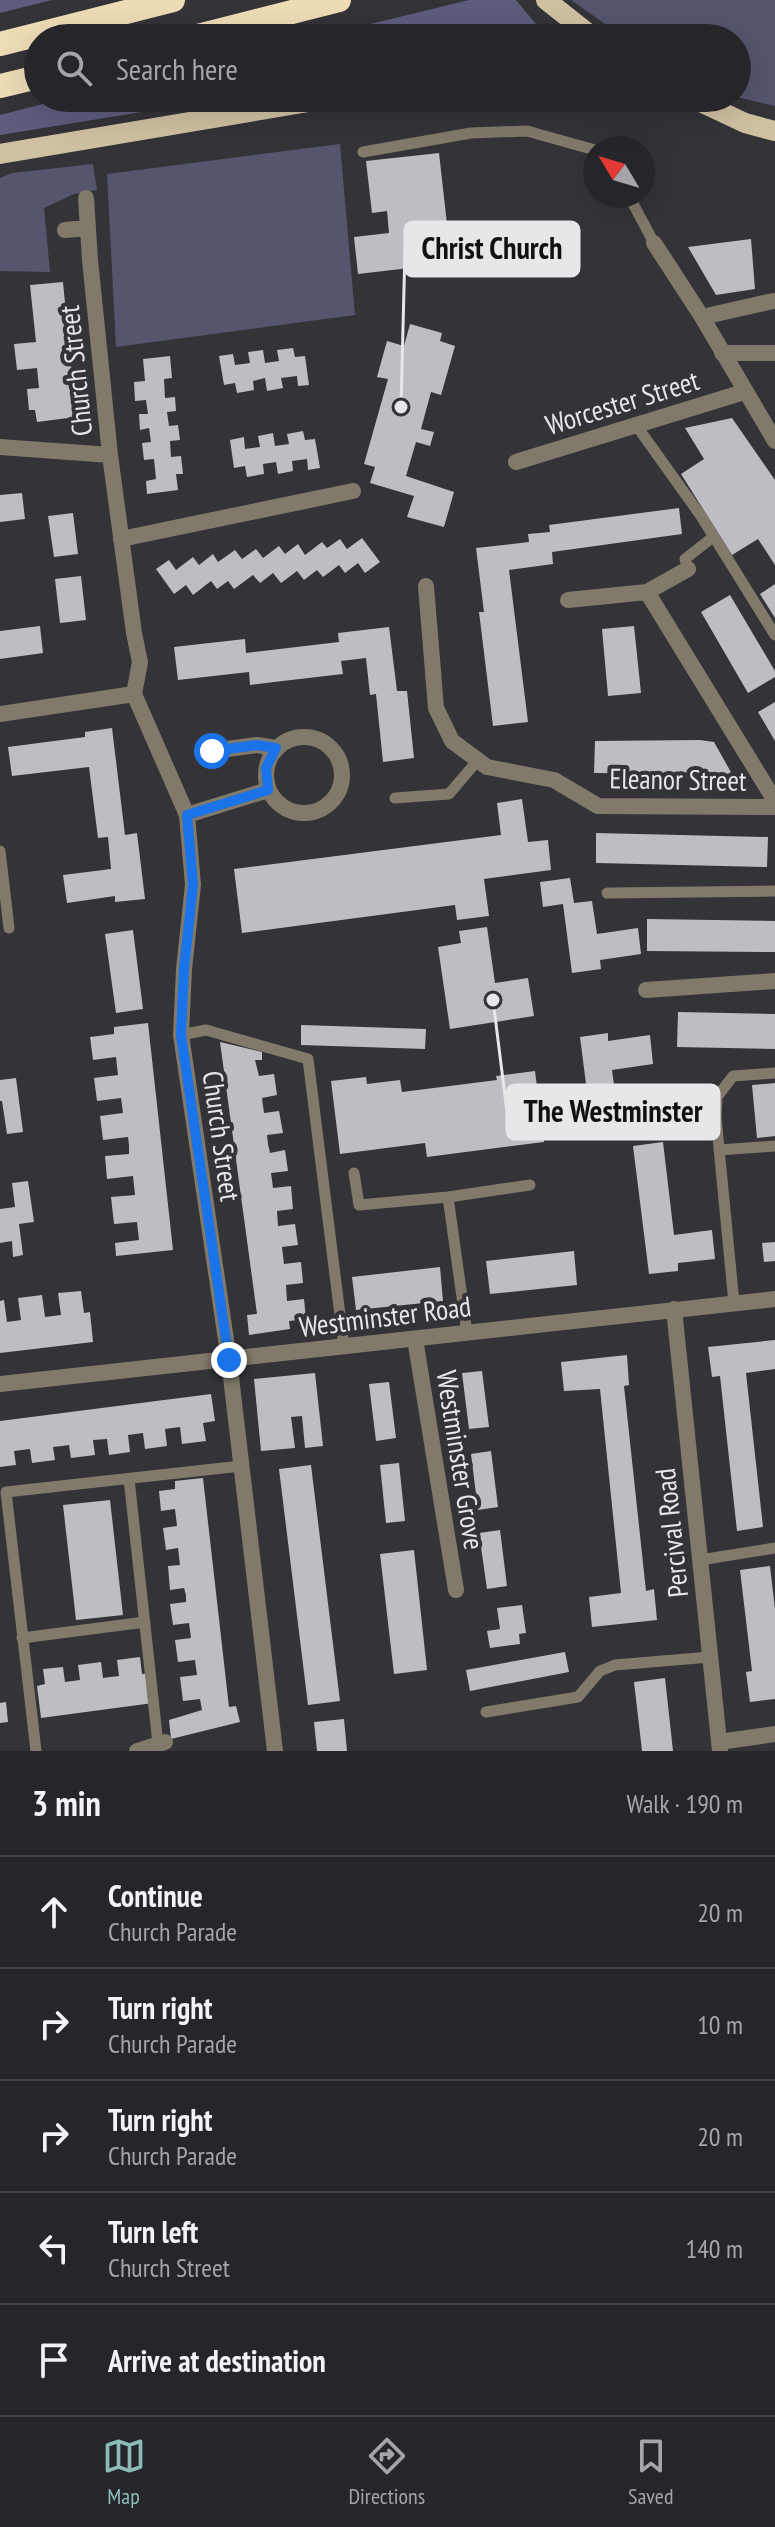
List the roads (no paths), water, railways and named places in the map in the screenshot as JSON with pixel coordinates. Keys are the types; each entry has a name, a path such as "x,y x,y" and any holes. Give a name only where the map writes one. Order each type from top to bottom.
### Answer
{"highway":[{"path":"79,24 173,0"},
{"path":"245,24 339,0"},
{"path":"0,44 24,38"},
{"path":"0,86 24,80"}],"main road":[{"path":"546,0 576,24"},
{"path":"0,154 249,112"},
{"path":"722,112 773,132"}],"street":[{"name":"Church Street","path":"86,198 110,455 140,662 134,694 187,815 193,885 181,1035 229,1360 275,1751"},
{"path":"65,230 88,228"},
{"path":"654,243 775,441"},
{"path":"702,317 773,301"},
{"name":"Worcester Street","path":"722,353 775,353"},
{"name":"Worcester Street","path":"516,462 744,392"},
{"path":"0,447 110,455"},
{"path":"121,539 353,491"},
{"path":"568,600 647,592 688,569"},
{"name":"Eleanor Street","path":"426,586 436,708 452,741 487,767 554,780 598,806 775,804"},
{"path":"647,592 775,804"},
{"path":"0,714 134,694"},
{"path":"299,737 312,737 324,742 340,762 342,775 334,800 311,813 286,809 276,801 268,790 266,768 276,748 287,740 299,737"},
{"path":"212,751 257,745 276,748"},
{"path":"187,815 268,790"},
{"path":"646,990 775,981"},
{"name":"Westminster Road","path":"0,1384 775,1299"},
{"name":"Percival Road","path":"674,1309 719,1746"},
{"name":"Westminster Grove","path":"415,1339 456,1590"},
{"path":"719,1746 775,1734"},
{"path":"137,1751 162,1743"}],"lane":[{"path":"363,152 471,133 527,131 583,147"},
{"path":"635,208 654,243"},
{"path":"636,425 775,635"},
{"path":"688,569 685,559 713,537"},
{"path":"395,798 449,794 478,760"},
{"path":"0,851 9,928"},
{"path":"607,893 775,891"},
{"path":"181,1035 206,1030 308,1059 344,1347"},
{"path":"734,1303 717,1097 733,1076 775,1073"},
{"path":"719,1150 775,1146"},
{"path":"354,1173 359,1205 530,1185"},
{"path":"448,1197 467,1333"},
{"path":"36,1751 3,1493 241,1466"},
{"path":"129,1479 162,1743"},
{"path":"700,1560 775,1548"},
{"path":"22,1638 145,1622"},
{"path":"486,1712 578,1697 600,1671 615,1665 710,1657"}],"place":[{"name":"Christ Church","path":"401,407"},
{"name":"The Westminster","path":"493,1000"}]}
